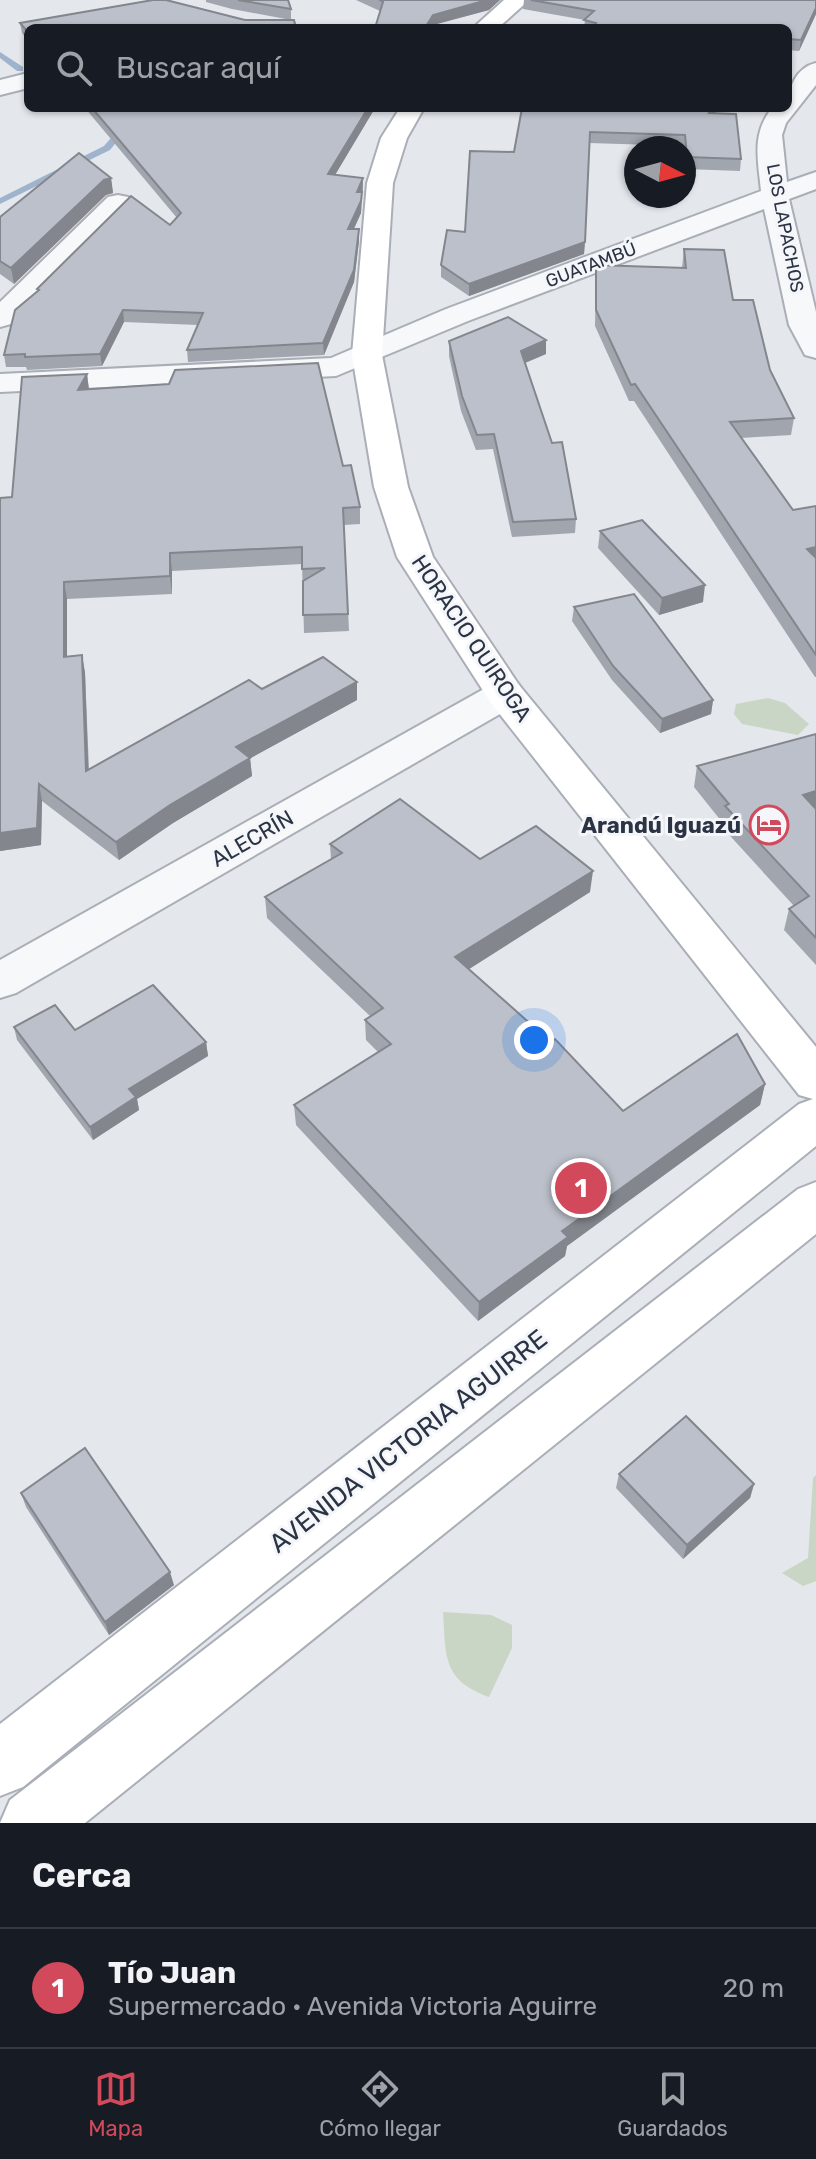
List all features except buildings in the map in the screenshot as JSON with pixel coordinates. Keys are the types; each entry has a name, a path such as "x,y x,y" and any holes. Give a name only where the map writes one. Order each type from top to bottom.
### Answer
{"main road":[{"path":"489,24 518,0"},
{"name":"HORACIO QUIROGA","path":"410,112 394,138 380,183 367,355 391,487 415,557 505,694 816,1081"},
{"name":"AVENIDA VICTORIA AGUIRRE","path":"0,1764 816,1118"},
{"path":"33,1823 816,1204"}],"street":[{"name":"LOS LAPACHOS","path":"792,99 816,70"},
{"path":"0,88 24,81"},
{"name":"LOS LAPACHOS","path":"782,112 769,135 775,195 804,325 816,349"},
{"name":"GUATAMBÚ","path":"0,383 308,371 336,367 457,315 816,180"},
{"path":"0,318 118,203"},
{"name":"ALECRÍN","path":"0,981 505,694"}],"green space":[{"path":"768,698 785,703 809,724 798,735 742,724 734,714 736,704"},
{"path":"816,1475 816,1581 803,1586 782,1573 808,1558 813,1478"},
{"path":"443,1612 491,1615 512,1625 512,1648 489,1697 462,1683 450,1665 446,1654"}],"waterway":[{"path":"0,54 20,69"},
{"path":"0,201 107,148 127,124 126,112"}],"place":[{"name":"Arandú Iguazú","path":"769,825"},
{"name":"Tío Juan","path":"581,1188"}]}
